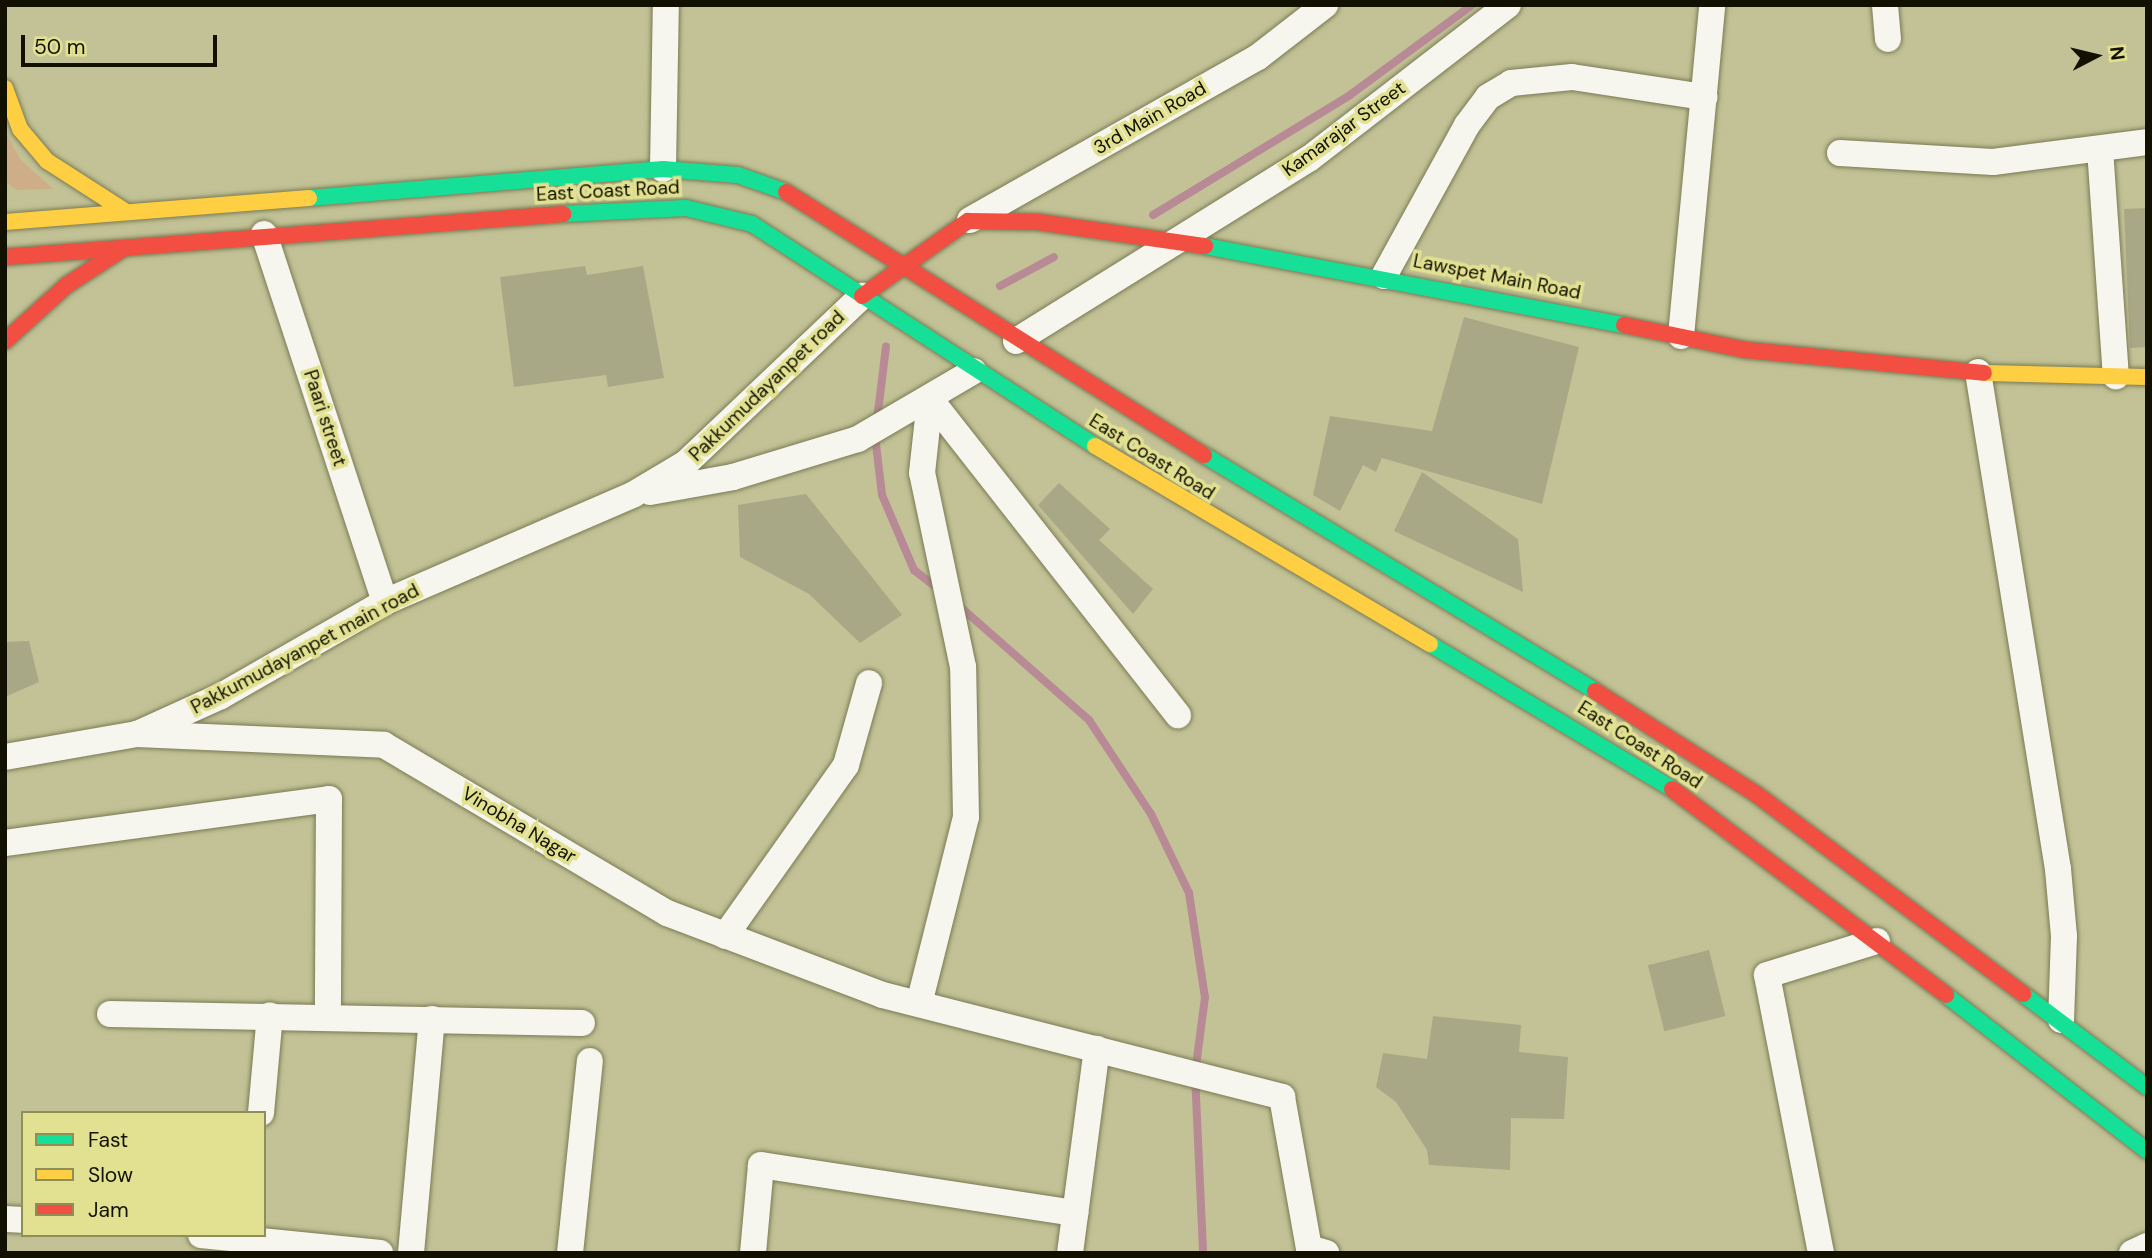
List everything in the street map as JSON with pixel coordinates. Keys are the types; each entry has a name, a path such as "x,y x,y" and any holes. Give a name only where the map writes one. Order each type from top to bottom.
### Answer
{"main road":[{"path":"5,88 20,129 47,161 125,211"},
{"name":"East Coast Road","path":"5,222 663,169 738,175 782,189 1016,341 1657,728 1756,794 2147,1087"},
{"name":"East Coast Road","path":"5,257 264,234 686,208 752,224 974,371 1162,490 1629,759 1877,941 2147,1151"},
{"name":"Lawspet Main Road","path":"968,221 1038,222 1171,239 1384,276 1746,350 1978,372 2147,376"},
{"path":"862,296 968,221"},
{"path":"5,341 67,285 129,245"}],"street":[{"path":"663,169 666,5"},
{"name":"3rd Main Road","path":"968,221 1258,57 1325,5"},
{"name":"Kamarajar Street","path":"1016,341 1171,239 1310,158 1508,5"},
{"path":"1681,336 1712,5"},
{"path":"1885,5 1888,39"},
{"path":"1384,276 1467,125 1488,97 1511,83 1573,77 1704,97"},
{"path":"1840,153 1993,162 2147,142"},
{"path":"2100,149 2116,376"},
{"name":"Paari street","path":"264,234 386,603"},
{"name":"Pakkumudayanpet road","path":"634,494 686,463 862,296"},
{"path":"634,494 733,477 863,437 888,426 974,371"},
{"path":"1978,372 2058,869 2064,936 2061,1020"},
{"path":"930,399 1178,715"},
{"path":"919,1004 965,817 963,667 922,473 930,399"},
{"name":"Pakkumudayanpet main road","path":"5,757 137,734 221,696 386,603 634,494"},
{"path":"725,936 846,765 869,683"},
{"name":"Vinobha Nagar","path":"137,734 384,745 667,914 883,995 1282,1097 1309,1248 1326,1253"},
{"path":"5,843 329,799 328,1016"},
{"path":"1821,1253 1767,975 1877,941"},
{"path":"110,1014 328,1016 582,1023"},
{"path":"261,1111 270,1015"},
{"path":"411,1253 432,1019"},
{"path":"1070,1253 1097,1049"},
{"path":"570,1253 590,1060"},
{"path":"752,1253 761,1165 1075,1213"},
{"path":"215,1237 380,1253"},
{"path":"2132,1253 2147,1246"}],"shaded area":[{"path":"5,131 20,159 53,189 17,190 5,182"}],"building":[{"path":"2147,208 2147,347 2130,348 2124,209"},
{"path":"585,266 587,275 643,266 664,378 608,387 606,375 514,387 500,277"},
{"path":"1464,317 1579,347 1542,504 1382,458 1376,472 1363,465 1340,511 1313,495 1330,416 1432,431"},
{"path":"1422,472 1518,539 1523,592 1394,531"},
{"path":"1059,483 1110,529 1099,540 1153,589 1133,614 1038,505"},
{"path":"806,494 902,615 860,643 809,594 740,557 738,505"},
{"path":"29,641 39,682 5,697 5,642"},
{"path":"1709,950 1725,1016 1664,1031 1648,965"},
{"path":"1433,1016 1521,1025 1519,1052 1568,1057 1564,1119 1511,1118 1510,1170 1429,1165 1427,1150 1396,1102 1376,1087 1383,1053 1427,1059"}],"waterway":[{"path":"1153,215 1350,95 1472,5"},
{"path":"1000,286 1054,257"},
{"path":"877,420 886,347"},
{"path":"875,436 882,495 914,570 938,589"},
{"path":"957,604 1089,720 1151,814 1189,893 1205,997 1195,1074 1203,1253"}],"traffic: fast":[{"path":"309,198 663,169 738,175 786,192"},
{"path":"563,214 686,208 752,224 1095,446"},
{"path":"1205,246 1624,325"},
{"path":"1204,455 1595,691"},
{"path":"1430,644 1672,789"},
{"path":"2023,994 2147,1087"},
{"path":"1946,995 2147,1151"}],"traffic: slow":[{"path":"5,88 20,129 47,161 125,211"},
{"path":"5,222 309,198"},
{"path":"1984,373 2147,377"},
{"path":"1095,446 1430,644"}],"traffic: jam":[{"path":"786,192 1204,455"},
{"path":"5,257 563,214"},
{"path":"862,296 968,221 1038,222 1205,246"},
{"path":"5,341 67,285 124,248"},
{"path":"1624,325 1746,350 1984,373"},
{"path":"1595,691 1756,794 2023,994"},
{"path":"1672,789 1946,995"}]}
